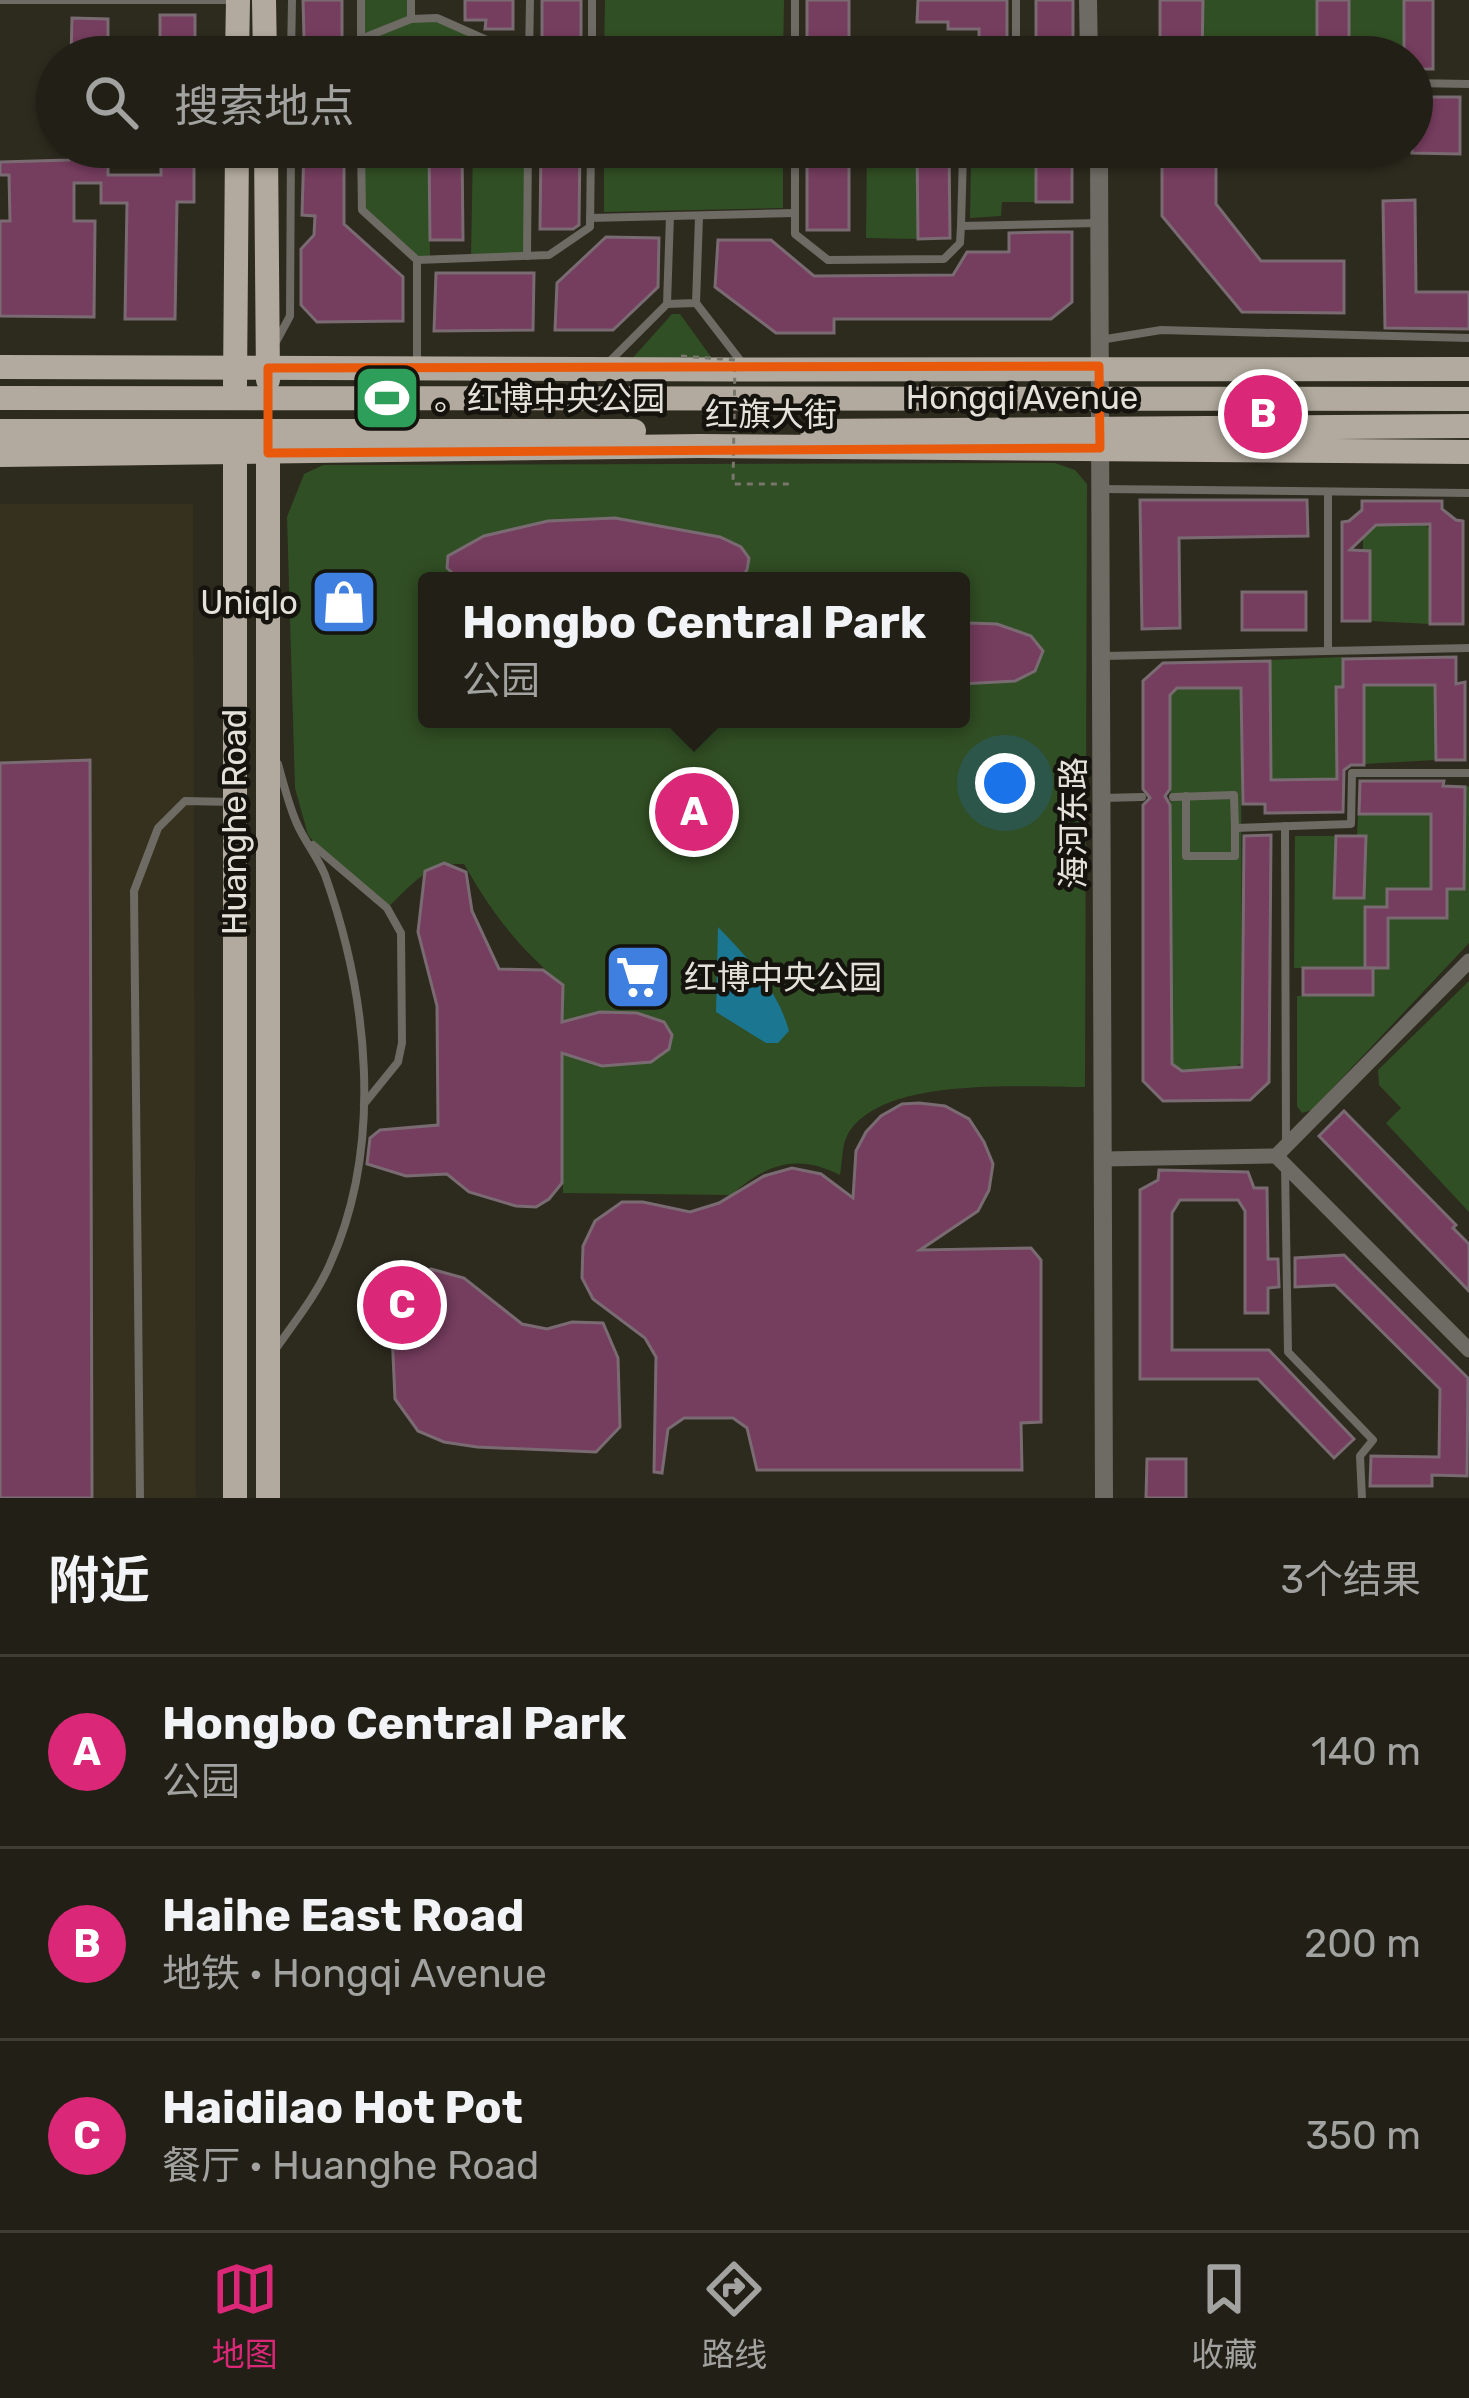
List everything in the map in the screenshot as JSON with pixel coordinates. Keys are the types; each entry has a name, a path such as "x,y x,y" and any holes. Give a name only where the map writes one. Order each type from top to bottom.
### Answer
{"main road":[{"path":"237,36 238,0"},
{"path":"264,0 265,36"},
{"name":"Huanghe Road","path":"235,1498 237,168"},
{"name":"Huanghe Road","path":"266,168 268,1498"},
{"path":"0,367 236,368 268,375"},
{"name":"红旗大街","path":"417,383 597,375 1469,369"},
{"name":"Hongqi Avenue","path":"0,398 235,399 268,375 417,383 1099,371 1469,399"},
{"name":"Hongqi Avenue","path":"1100,439 1469,426"},
{"path":"0,431 235,442"},
{"name":"红旗大街","path":"0,454 235,442 700,446 1100,439 1469,452"}],"street":[{"path":"1088,0 1089,36"},
{"name":"海河东路","path":"1099,168 1104,1498"},
{"path":"1104,1159 1282,1156 1469,962"},
{"path":"1282,1156 1469,1350"}],"lane":[{"path":"0,0 238,0"},
{"path":"291,36 292,0"},
{"path":"361,0 361,36"},
{"path":"411,0 411,19"},
{"path":"530,0 530,36"},
{"path":"592,0 592,36"},
{"path":"795,0 795,36"},
{"path":"1016,0 1016,36"},
{"path":"368,36 411,19 437,18 478,36"},
{"path":"1433,83 1469,84"},
{"path":"268,375 290,316 291,168"},
{"path":"361,168 362,210 418,260 549,255 590,227 591,168"},
{"path":"527,256 528,168"},
{"path":"795,168 795,234 829,260 944,260 960,243 963,168"},
{"path":"590,218 795,213"},
{"path":"597,375 667,304 670,216"},
{"path":"699,217 696,304 750,375"},
{"path":"961,226 1100,223"},
{"path":"417,383 418,260"},
{"path":"667,304 696,304"},
{"path":"1099,371 1161,330 1469,338"},
{"path":"1100,489 1469,493"},
{"path":"1328,493 1328,651"},
{"path":"1103,656 1469,648"},
{"path":"267,723 285,789 323,870 355,991 363,1105 358,1177 345,1227 313,1299 267,1361"},
{"path":"1235,828 1351,824 1352,773 1469,773"},
{"path":"1173,796 1234,795 1235,856 1186,856 1186,796"},
{"path":"1103,798 1142,797"},
{"path":"140,1498 134,891 158,828 185,801 234,802"},
{"path":"1286,826 1282,1156 1288,1352 1373,1440 1360,1456 1362,1498"},
{"path":"304,835 387,908 401,933 398,1062 363,1105"}],"path":[{"path":"681,356 735,360 733,484 792,484"}],"highlighted area":[{"path":"1099,366 1100,448 268,453 268,368"}],"shaded area":[{"path":"0,504 193,504 196,1498 0,1498"}],"green space":[{"path":"361,0 411,0 412,19 437,18 478,36 361,36"},
{"path":"605,0 784,0 783,36 604,36"},
{"path":"1203,0 1317,0 1317,36 1202,36"},
{"path":"1349,0 1404,0 1404,36 1349,36"},
{"path":"361,168 429,168 430,260 417,260 362,210"},
{"path":"473,168 528,168 527,256 471,258"},
{"path":"604,168 783,168 783,208 604,212"},
{"path":"867,168 917,168 918,239 866,238"},
{"path":"971,168 1036,168 1036,202 1002,202 1001,216 970,218"},
{"path":"672,314 680,314 722,372 622,370"},
{"path":"1055,463 1075,470 1087,484 1085,1087 955,1089 888,1103 863,1117 846,1138 840,1175 796,1163 770,1169 731,1195 563,1193 563,985 508,929 464,864 430,871 387,908 330,862 308,835 295,788 287,517 304,474 323,465"},
{"path":"1377,525 1425,525 1439,537 1430,624 1370,621 1370,551 1363,551 1363,538"},
{"path":"1343,657 1343,687 1336,688 1339,779 1271,780 1270,660"},
{"path":"1364,685 1435,685 1436,760 1364,764"},
{"path":"1177,688 1241,688 1242,1062 1235,1067 1182,1071 1172,1064 1170,695"},
{"path":"1469,786 1469,943 1312,1110 1302,1113 1297,1106 1297,996 1372,995 1373,968 1388,967 1388,918 1447,917 1447,889 1464,888 1465,787"},
{"path":"1358,814 1431,814 1431,889 1388,889 1387,907 1365,968 1294,968 1295,836 1336,836 1334,898 1363,898 1366,837 1357,836"},
{"path":"1469,981 1469,1212 1386,1123 1401,1108 1379,1085 1378,1070"}],"water":[{"path":"718,927 777,1002 789,1031 778,1043 766,1043 716,1012"}],"building":[{"path":"303,0 342,0 342,36 304,36"},
{"path":"465,0 513,0 513,29 485,29 486,20 465,20"},
{"path":"542,0 581,0 581,36 542,36"},
{"path":"807,0 849,0 849,36 807,36"},
{"path":"918,0 1007,0 1007,36 979,36 979,29 948,29 948,22 917,22"},
{"path":"1036,0 1073,0 1073,36 1036,36"},
{"path":"1160,0 1203,0 1202,36 1160,36"},
{"path":"1317,0 1349,0 1349,36 1317,36"},
{"path":"1404,0 1433,0 1433,36 1404,36"},
{"path":"160,15 195,15 195,36 160,36"},
{"path":"72,18 108,19 108,36 72,36"},
{"path":"1433,97 1460,97 1460,154 1433,153"},
{"path":"36,161 36,168 108,168 108,175 161,175 161,168 194,168 194,202 177,202 175,319 125,319 127,203 101,203 101,183 74,183 74,221 95,221 94,317 0,316 0,221 10,221 9,175 0,175 0,162"},
{"path":"303,168 344,168 344,224 403,277 403,321 317,322 301,305 301,249 314,235 315,216 302,215"},
{"path":"429,168 462,168 463,240 430,240"},
{"path":"541,168 580,168 579,225 540,229"},
{"path":"807,168 849,168 849,230 807,230"},
{"path":"917,168 949,168 950,238 918,239"},
{"path":"1036,168 1072,168 1072,202 1036,202"},
{"path":"1162,168 1216,168 1216,204 1261,261 1344,261 1344,313 1242,312 1162,216"},
{"path":"1415,200 1416,292 1469,292 1469,329 1385,328 1383,201"},
{"path":"1072,232 1072,302 1051,319 834,319 834,333 776,333 715,287 718,240 771,240 814,276 953,275 967,252 1009,252 1009,233"},
{"path":"606,237 659,238 658,287 613,330 555,330 557,283"},
{"path":"436,273 534,273 533,330 434,331"},
{"path":"1140,500 1307,500 1308,536 1179,538 1180,628 1142,629"},
{"path":"1362,501 1442,501 1442,509 1463,521 1463,624 1430,624 1430,524 1376,525 1350,550 1370,551 1370,621 1342,621 1342,522 1362,510"},
{"path":"615,518 720,537 741,547 749,558 747,570 451,572 447,568 448,556 484,536 548,521"},
{"path":"1242,592 1306,592 1306,630 1242,630"},
{"path":"970,623 997,624 1031,636 1043,651 1035,671 1015,681 970,684"},
{"path":"1456,657 1456,684 1465,682 1465,760 1436,760 1435,685 1364,685 1364,765 1344,770 1343,812 1265,813 1265,804 1243,804 1241,688 1177,688 1170,695 1170,789 1165,796 1170,805 1172,1064 1182,1071 1242,1067 1244,836 1271,835 1269,1082 1250,1100 1163,1101 1143,1081 1143,805 1150,798 1143,789 1143,681 1163,663 1270,661 1271,780 1337,779 1336,687 1343,687 1343,659"},
{"path":"90,760 92,1498 0,1498 0,763"},
{"path":"1360,781 1444,781 1443,786 1465,787 1464,889 1447,889 1447,918 1388,918 1388,968 1365,968 1365,907 1387,907 1387,889 1431,889 1431,814 1359,814"},
{"path":"1336,836 1366,836 1364,898 1334,898"},
{"path":"444,863 466,872 472,911 499,969 543,970 563,985 562,1022 600,1012 637,1013 664,1022 672,1035 669,1049 651,1062 602,1066 562,1053 562,1183 536,1207 469,1192 447,1174 406,1176 367,1164 370,1138 380,1130 438,1125 437,1006 418,932 425,871"},
{"path":"1303,968 1373,968 1373,995 1303,995"},
{"path":"902,1104 945,1106 969,1119 993,1164 989,1190 978,1211 920,1250 1031,1248 1041,1260 1041,1422 1021,1423 1022,1470 757,1470 747,1428 733,1418 684,1418 668,1429 662,1473 654,1472 656,1357 645,1338 593,1299 582,1278 583,1246 595,1221 622,1202 690,1212 719,1203 764,1176 792,1168 821,1174 853,1198 856,1151 866,1132"},
{"path":"1344,1111 1456,1225 1453,1228 1469,1244 1469,1291 1319,1136"},
{"path":"1159,1170 1248,1172 1254,1188 1267,1188 1268,1259 1278,1259 1279,1287 1268,1288 1268,1313 1245,1313 1245,1211 1238,1200 1180,1200 1172,1213 1172,1350 1269,1350 1354,1439 1334,1458 1258,1379 1140,1379 1140,1190 1158,1180"},
{"path":"1344,1255 1468,1378 1467,1476 1432,1475 1432,1486 1370,1486 1371,1456 1439,1457 1440,1389 1335,1285 1295,1287 1295,1258"},
{"path":"431,1269 464,1278 522,1324 547,1329 572,1322 603,1323 618,1358 620,1427 596,1452 477,1447 444,1442 418,1431 395,1399 390,1289 407,1275"},
{"path":"1147,1459 1186,1459 1186,1498 1146,1498"}],"place":[{"name":"。红博中央公园","path":"387,398"},
{"name":"Haihe East Road","path":"1263,414"},
{"name":"Uniqlo","path":"344,602"},
{"name":"Hongbo Central Park","path":"694,812"},
{"name":"红博中央公园","path":"638,977"},
{"name":"Haidilao Hot Pot","path":"402,1305"}]}
